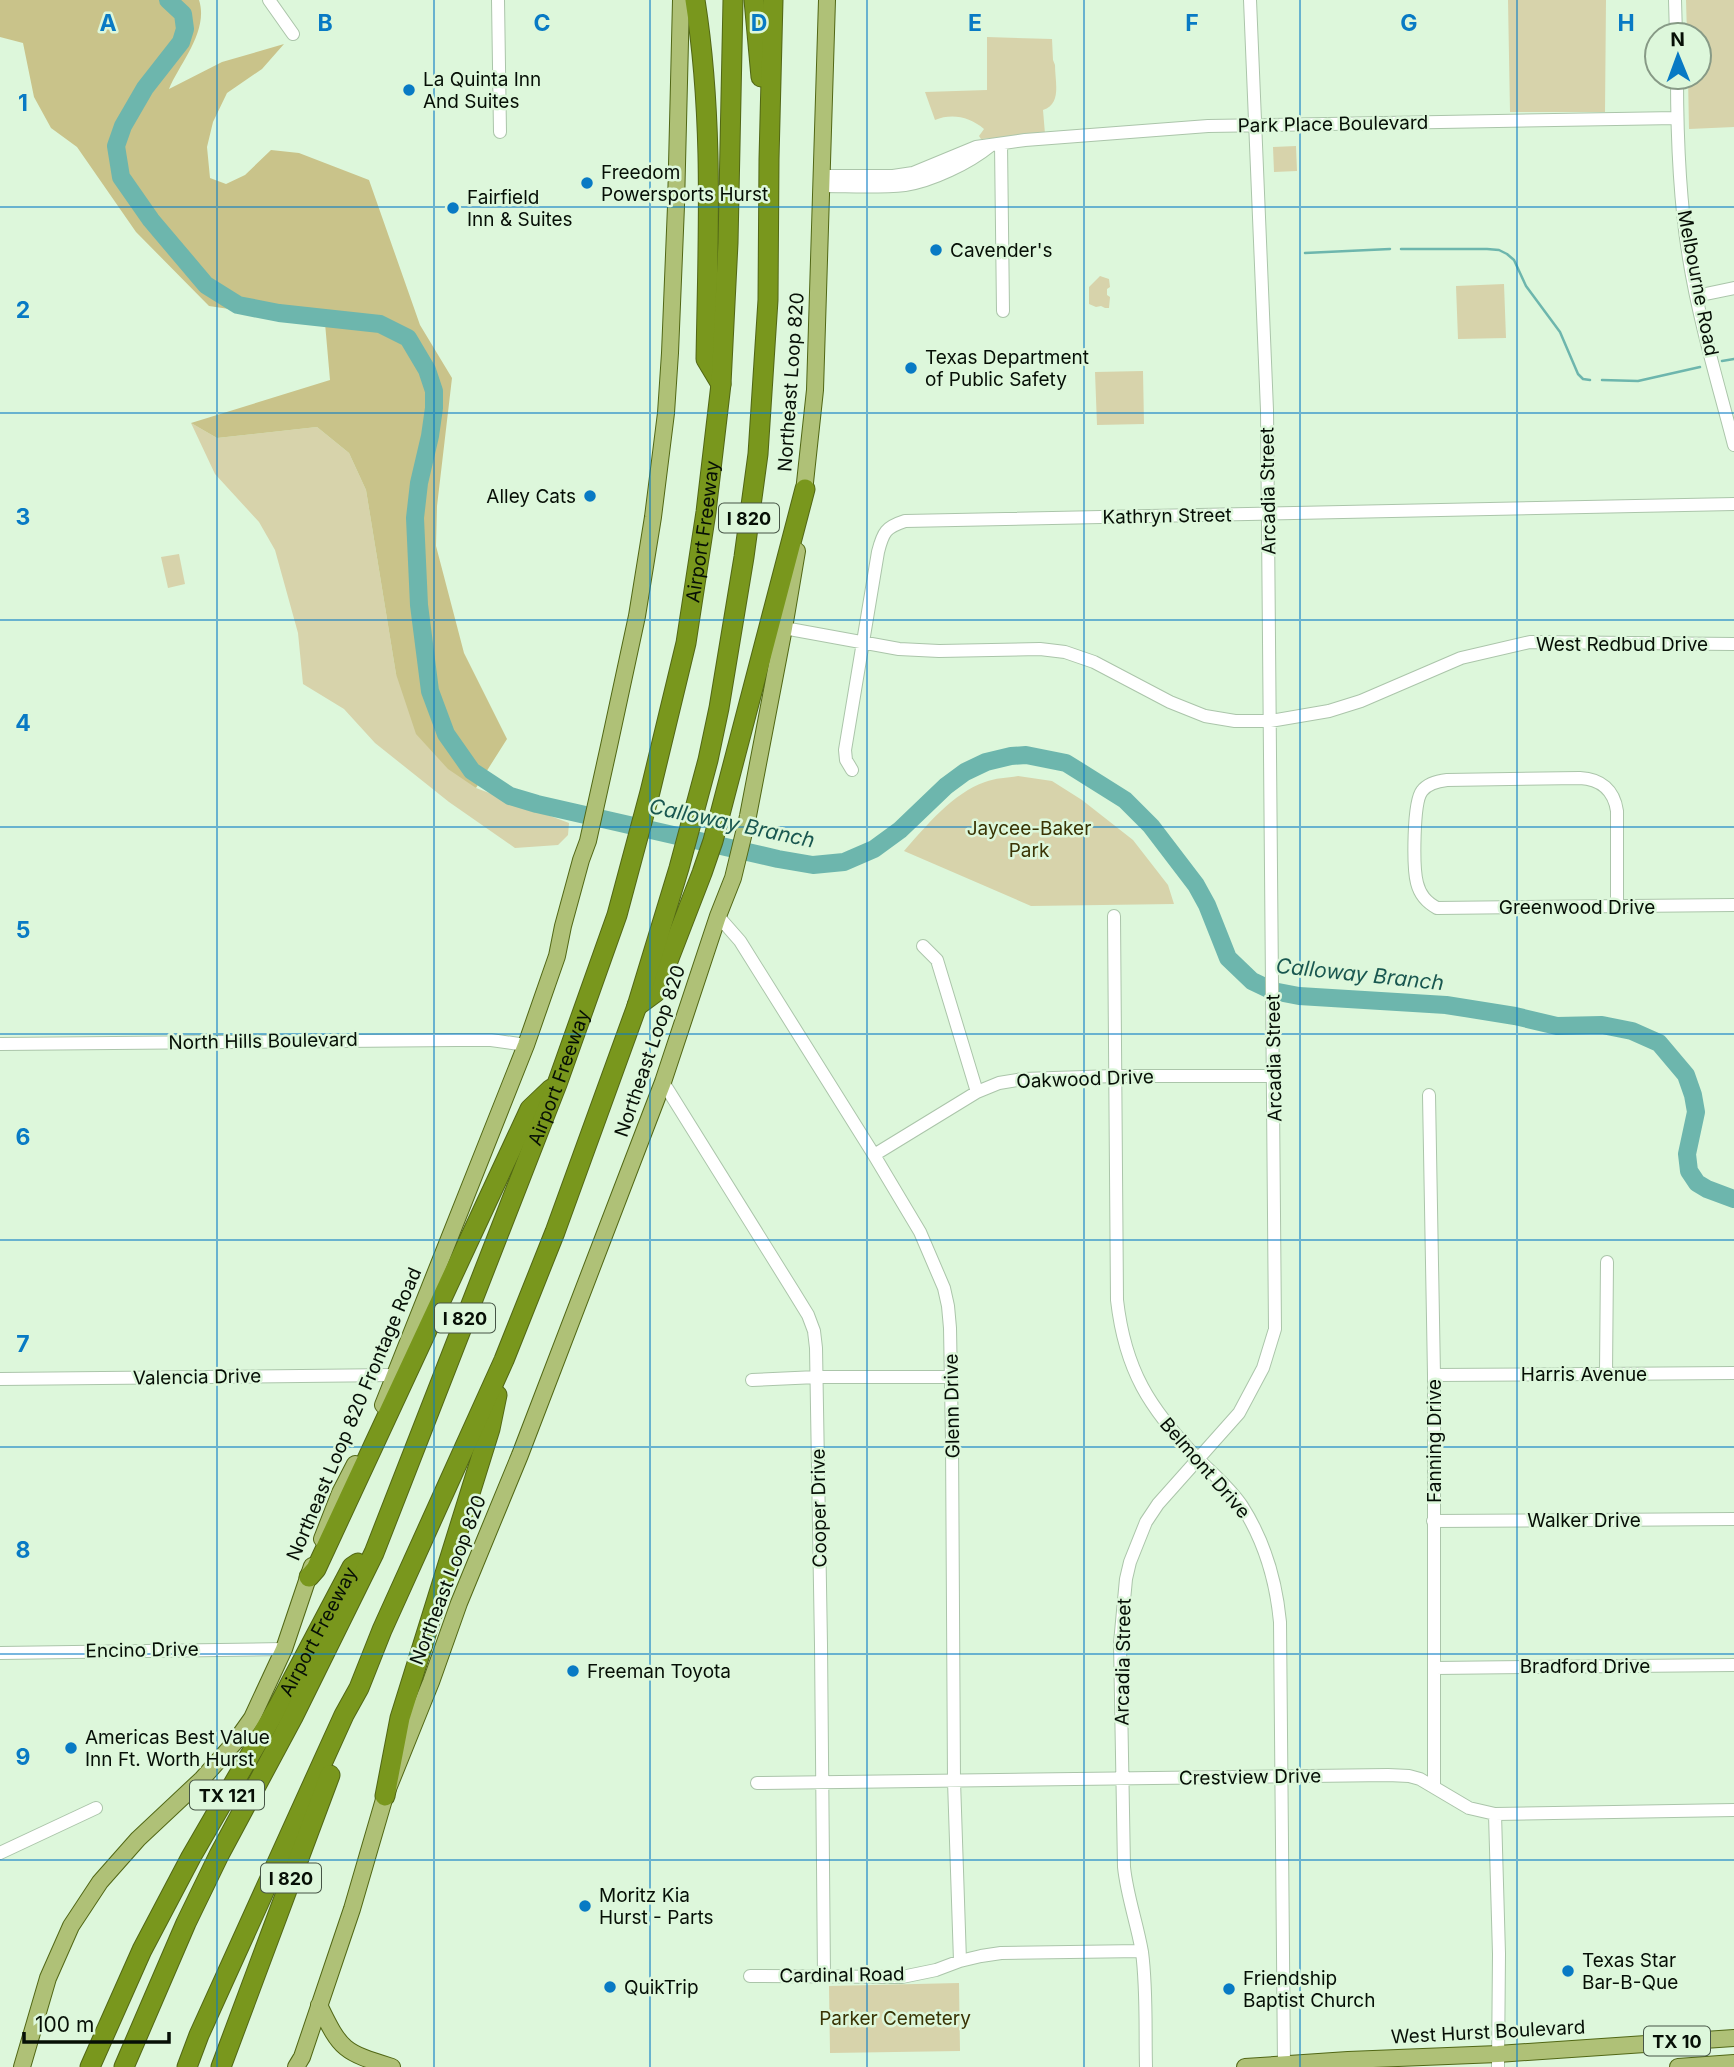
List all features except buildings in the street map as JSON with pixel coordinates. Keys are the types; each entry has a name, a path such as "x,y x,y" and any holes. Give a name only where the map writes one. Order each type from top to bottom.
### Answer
{"highway":[{"path":"695,0 706,95 709,161 706,359 722,384"},
{"name":"Airport Freeway","path":"90,2067 142,1950 191,1857 279,1705 352,1567 374,1553 556,1084 617,915 686,643 706,512 722,384 733,0"},
{"path":"754,0 769,159"},
{"name":"I 820","path":"221,2067 382,1630 504,1360 555,1232 636,1006 696,807 719,708 758,454 768,299 773,0"},
{"path":"636,1006 656,992 702,873 722,810 804,489"},
{"path":"309,1577 316,1569 363,1470 530,1109 556,1084"},
{"path":"385,1796 400,1718 490,1429 504,1360"},
{"name":"I 820","path":"124,2067 186,1923 219,1855 293,1717 374,1553"},
{"path":"187,2067 344,1715 359,1688"}],"main road":[{"name":"Northeast Loop 820 Frontage Road","path":"22,2067 48,1978 71,1926 100,1882 138,1839 202,1779 253,1718 284,1649 332,1511 376,1425 526,1045 557,956 602,779 637,617 653,517 666,413 676,206 681,0"},
{"name":"Northeast Loop 820","path":"296,2067 302,2057 370,1851 385,1796 663,1082 733,878 748,816 784,628 816,390 827,0"},
{"path":"319,2005 335,2039 345,2048 358,2057 392,2067"},
{"name":"West Hurst Boulevard","path":"1245,2067 1348,2060 1498,2060 1734,2038"},
{"name":"TX 10","path":"1678,2067 1734,2063"}],"street":[{"path":"269,0 293,34"},
{"path":"498,0 500,132"},
{"name":"Arcadia Street","path":"1146,2067 1144,1977 1141,1951 1126,1890 1124,1867 1120,1643 1126,1579 1146,1522 1158,1504 1239,1413 1263,1368 1275,1329 1267,398 1250,0"},
{"path":"1675,0 1676,21"},
{"name":"Melbourne Road","path":"1677,91 1683,217 1696,296 1734,444"},
{"name":"Park Place Boulevard","path":"822,181 907,185 943,173 995,145 1025,140 1208,126 1677,118"},
{"path":"995,145 1003,311"},
{"path":"1696,296 1734,288"},
{"name":"Kathryn Street","path":"852,770 846,760 845,750 883,536 891,526 905,521 1734,504"},
{"name":"West Redbud Drive","path":"784,628 899,649 1040,649 1065,652 1094,662 1170,702 1205,716 1235,721 1270,721 1329,711 1361,701 1461,658 1530,642 1734,644"},
{"name":"Greenwood Drive","path":"1617,907 1616,804 1604,785 1580,778 1447,780 1439,781 1423,790 1416,807 1416,877 1424,898 1437,908 1617,907 1734,905"},
{"name":"Glenn Drive","path":"718,916 740,941 874,1155 920,1232 944,1288 950,1328 954,1781 960,1961"},
{"name":"Belmont Drive","path":"1114,916 1120,1326 1131,1363 1150,1403 1166,1424 1241,1504 1258,1534 1271,1568 1277,1594 1280,1622 1284,2065"},
{"path":"923,946 937,960 977,1092"},
{"name":"North Hills Boulevard","path":"0,1044 491,1040 526,1045"},
{"name":"Oakwood Drive","path":"874,1155 977,1092 999,1083 1023,1079 1115,1076 1274,1076"},
{"name":"Cooper Drive","path":"663,1082 808,1315 814,1331 817,1377 824,1976"},
{"name":"Fanning Drive","path":"1429,1095 1434,1375 1434,1786"},
{"path":"1606,1262 1606,1374"},
{"name":"Harris Avenue","path":"1434,1375 1734,1373"},
{"name":"Valencia Drive","path":"0,1379 395,1375"},
{"path":"752,1380 950,1377"},
{"name":"Walker Drive","path":"1433,1521 1734,1519"},
{"name":"Encino Drive","path":"0,1653 284,1649"},
{"name":"Bradford Drive","path":"1435,1668 1734,1665"},
{"name":"Crestview Drive","path":"757,1783 1399,1775 1420,1779 1469,1808 1495,1814 1734,1810"},
{"path":"0,1853 96,1808"},
{"path":"1495,1814 1499,1954 1498,2060"},
{"name":"Cardinal Road","path":"750,1976 902,1977 1001,1953 1141,1951"}],"green space":[{"path":"1508,0 1606,0 1605,112 1510,112"},
{"path":"1686,0 1734,0 1734,127 1689,129 1688,91 1713,91 1713,21 1687,21"},
{"path":"987,37 1052,39 1056,92 1053,103 1043,110 1045,134 981,139 979,136 984,129 967,119 948,117 935,120 925,92 987,90"},
{"path":"1296,146 1297,171 1274,172 1273,147"},
{"path":"1100,276 1109,279 1109,308 1089,304 1089,287"},
{"path":"1504,284 1506,338 1458,339 1456,286"},
{"path":"1143,371 1144,424 1097,425 1095,372"},
{"path":"191,423 217,438 317,427 349,453 366,490 396,674 476,788 569,823 568,835 558,845 515,848 449,802 375,743 344,709 303,684 298,633 275,550 259,522 215,474"},
{"path":"179,554 185,584 168,588 161,557"},
{"name":"Jaycee-Baker Park","path":"1018,776 1052,781 1082,800 1133,840 1168,885 1174,904 1031,906 904,851 941,811 962,794 989,781"},
{"name":"Parker Cemetery","path":"959,1983 960,2051 830,2053 829,1986"}],"shaded area":[{"path":"0,0 199,0 201,12 197,35 169,89 222,62 284,44 262,69 227,93 213,122 207,147 210,178 226,184 245,175 271,150 299,153 369,180 420,325 452,378 437,506 436,546 464,653 507,739 476,788 448,769 416,734 396,674 366,490 349,453 317,427 217,438 191,423 330,380 325,323 209,306 136,232 77,147 51,128 34,97 23,43 0,37"}],"waterway":[{"name":"Calloway Branch","path":"168,0 183,14 185,29 181,42 145,88 123,126 116,146 121,177 151,220 206,285 238,305 279,313 380,324 408,338 427,370 434,391 434,408 415,518 419,605 430,691 446,734 472,771 510,796 537,804 813,865 844,862 874,849 900,830 946,786 965,772 986,762 1026,755 1066,763 1125,800 1151,826 1196,885 1228,958 1252,981 1273,991 1299,996 1446,1005 1557,1026 1602,1025 1632,1031 1659,1043 1686,1075 1693,1095 1696,1112 1687,1154 1689,1171 1697,1183 1734,1199"},
{"path":"1305,253 1390,249"},
{"path":"1401,249 1487,249 1507,254 1514,260 1526,286 1560,332 1578,374 1583,379 1590,380"},
{"path":"1722,361 1734,359"},
{"path":"1602,380 1638,381 1700,367"}],"place":[{"name":"La Quinta Inn And Suites","path":"409,90"},
{"name":"Freedom Powersports Hurst","path":"587,183"},
{"name":"Fairfield Inn & Suites","path":"453,208"},
{"name":"Cavender's","path":"936,250"},
{"name":"Texas Department of Public Safety","path":"911,368"},
{"name":"Alley Cats","path":"590,496"},
{"name":"Freeman Toyota","path":"573,1671"},
{"name":"Americas Best Value Inn Ft. Worth Hurst","path":"71,1748"},
{"name":"Moritz Kia Hurst - Parts","path":"585,1906"},
{"name":"Texas Star Bar-B-Que","path":"1568,1971"},
{"name":"QuikTrip","path":"610,1987"},
{"name":"Friendship Baptist Church","path":"1229,1989"}]}
